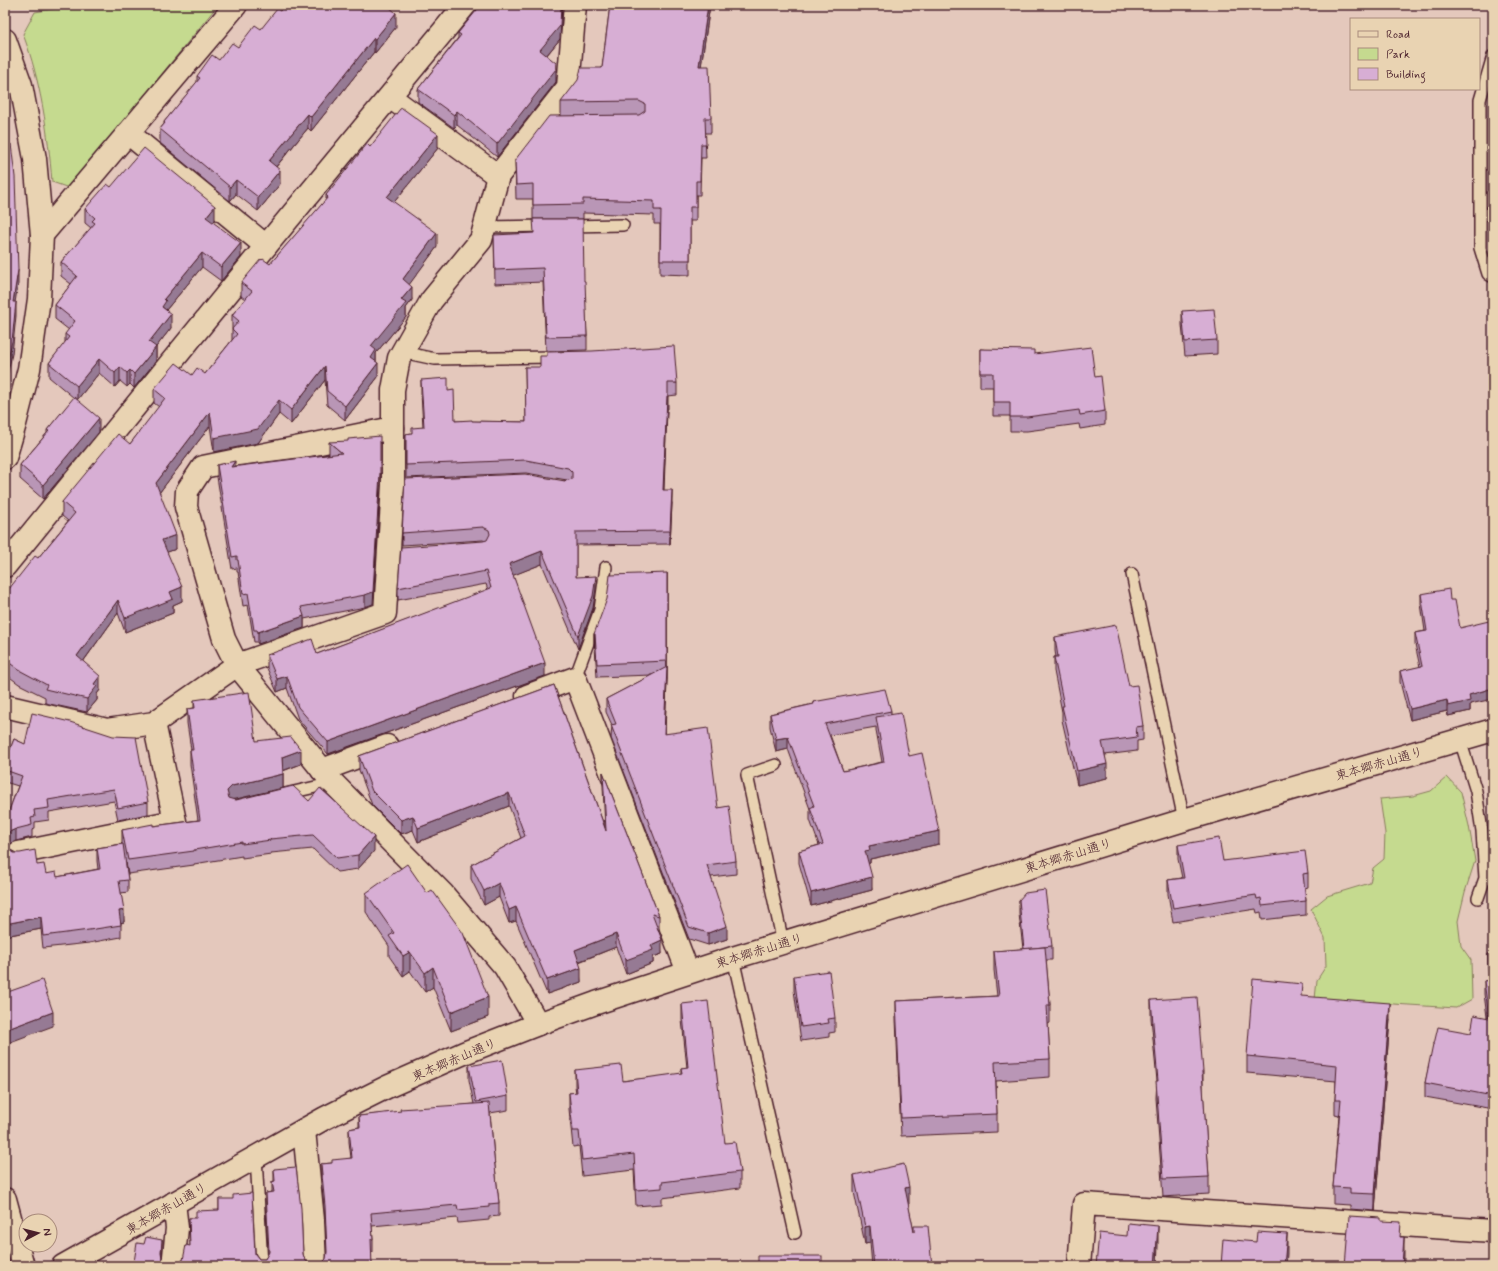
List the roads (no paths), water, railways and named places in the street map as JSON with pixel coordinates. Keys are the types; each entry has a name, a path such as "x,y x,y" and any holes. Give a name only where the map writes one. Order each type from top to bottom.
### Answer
{"street":[{"path":"42,235 236,5"},
{"path":"5,566 465,5"},
{"path":"5,706 107,730 154,723 237,665 384,613 392,553 397,484 393,428 393,390 399,358 431,301 481,240 498,176 547,124 568,88 574,5"},
{"path":"5,458 29,369 39,299 42,235 35,159 21,85 7,50"},
{"path":"390,97 498,176"},
{"path":"128,133 266,246"},
{"path":"393,428 203,467 187,491 186,507 224,639 237,665 328,776 443,894 505,967 538,1024"},
{"path":"508,702 575,678 688,972"},
{"path":"18,853 175,821 154,723"},
{"name":"東本郷赤山通り","path":"63,1266 256,1156 387,1087 464,1053 538,1024 596,1003 733,958 1184,820 1493,730"},
{"path":"328,776 404,740"},
{"path":"304,1130 313,1220 314,1266"},
{"path":"5,1199 23,1266"},
{"path":"173,1266 177,1228 174,1203"},
{"path":"1079,1266 1084,1204 1493,1231"}],"lane":[{"path":"1493,56 1480,100 1480,248 1488,274 1493,277"},
{"path":"485,227 623,225"},
{"path":"402,352 435,359 561,357"},
{"path":"575,678 600,610 606,567"},
{"path":"1132,574 1184,820"},
{"path":"1460,740 1476,791 1482,831 1485,878 1478,898"},
{"path":"776,765 747,775 783,943"},
{"path":"272,798 328,776"},
{"path":"733,958 795,1233"},
{"path":"256,1156 262,1266"}]}
